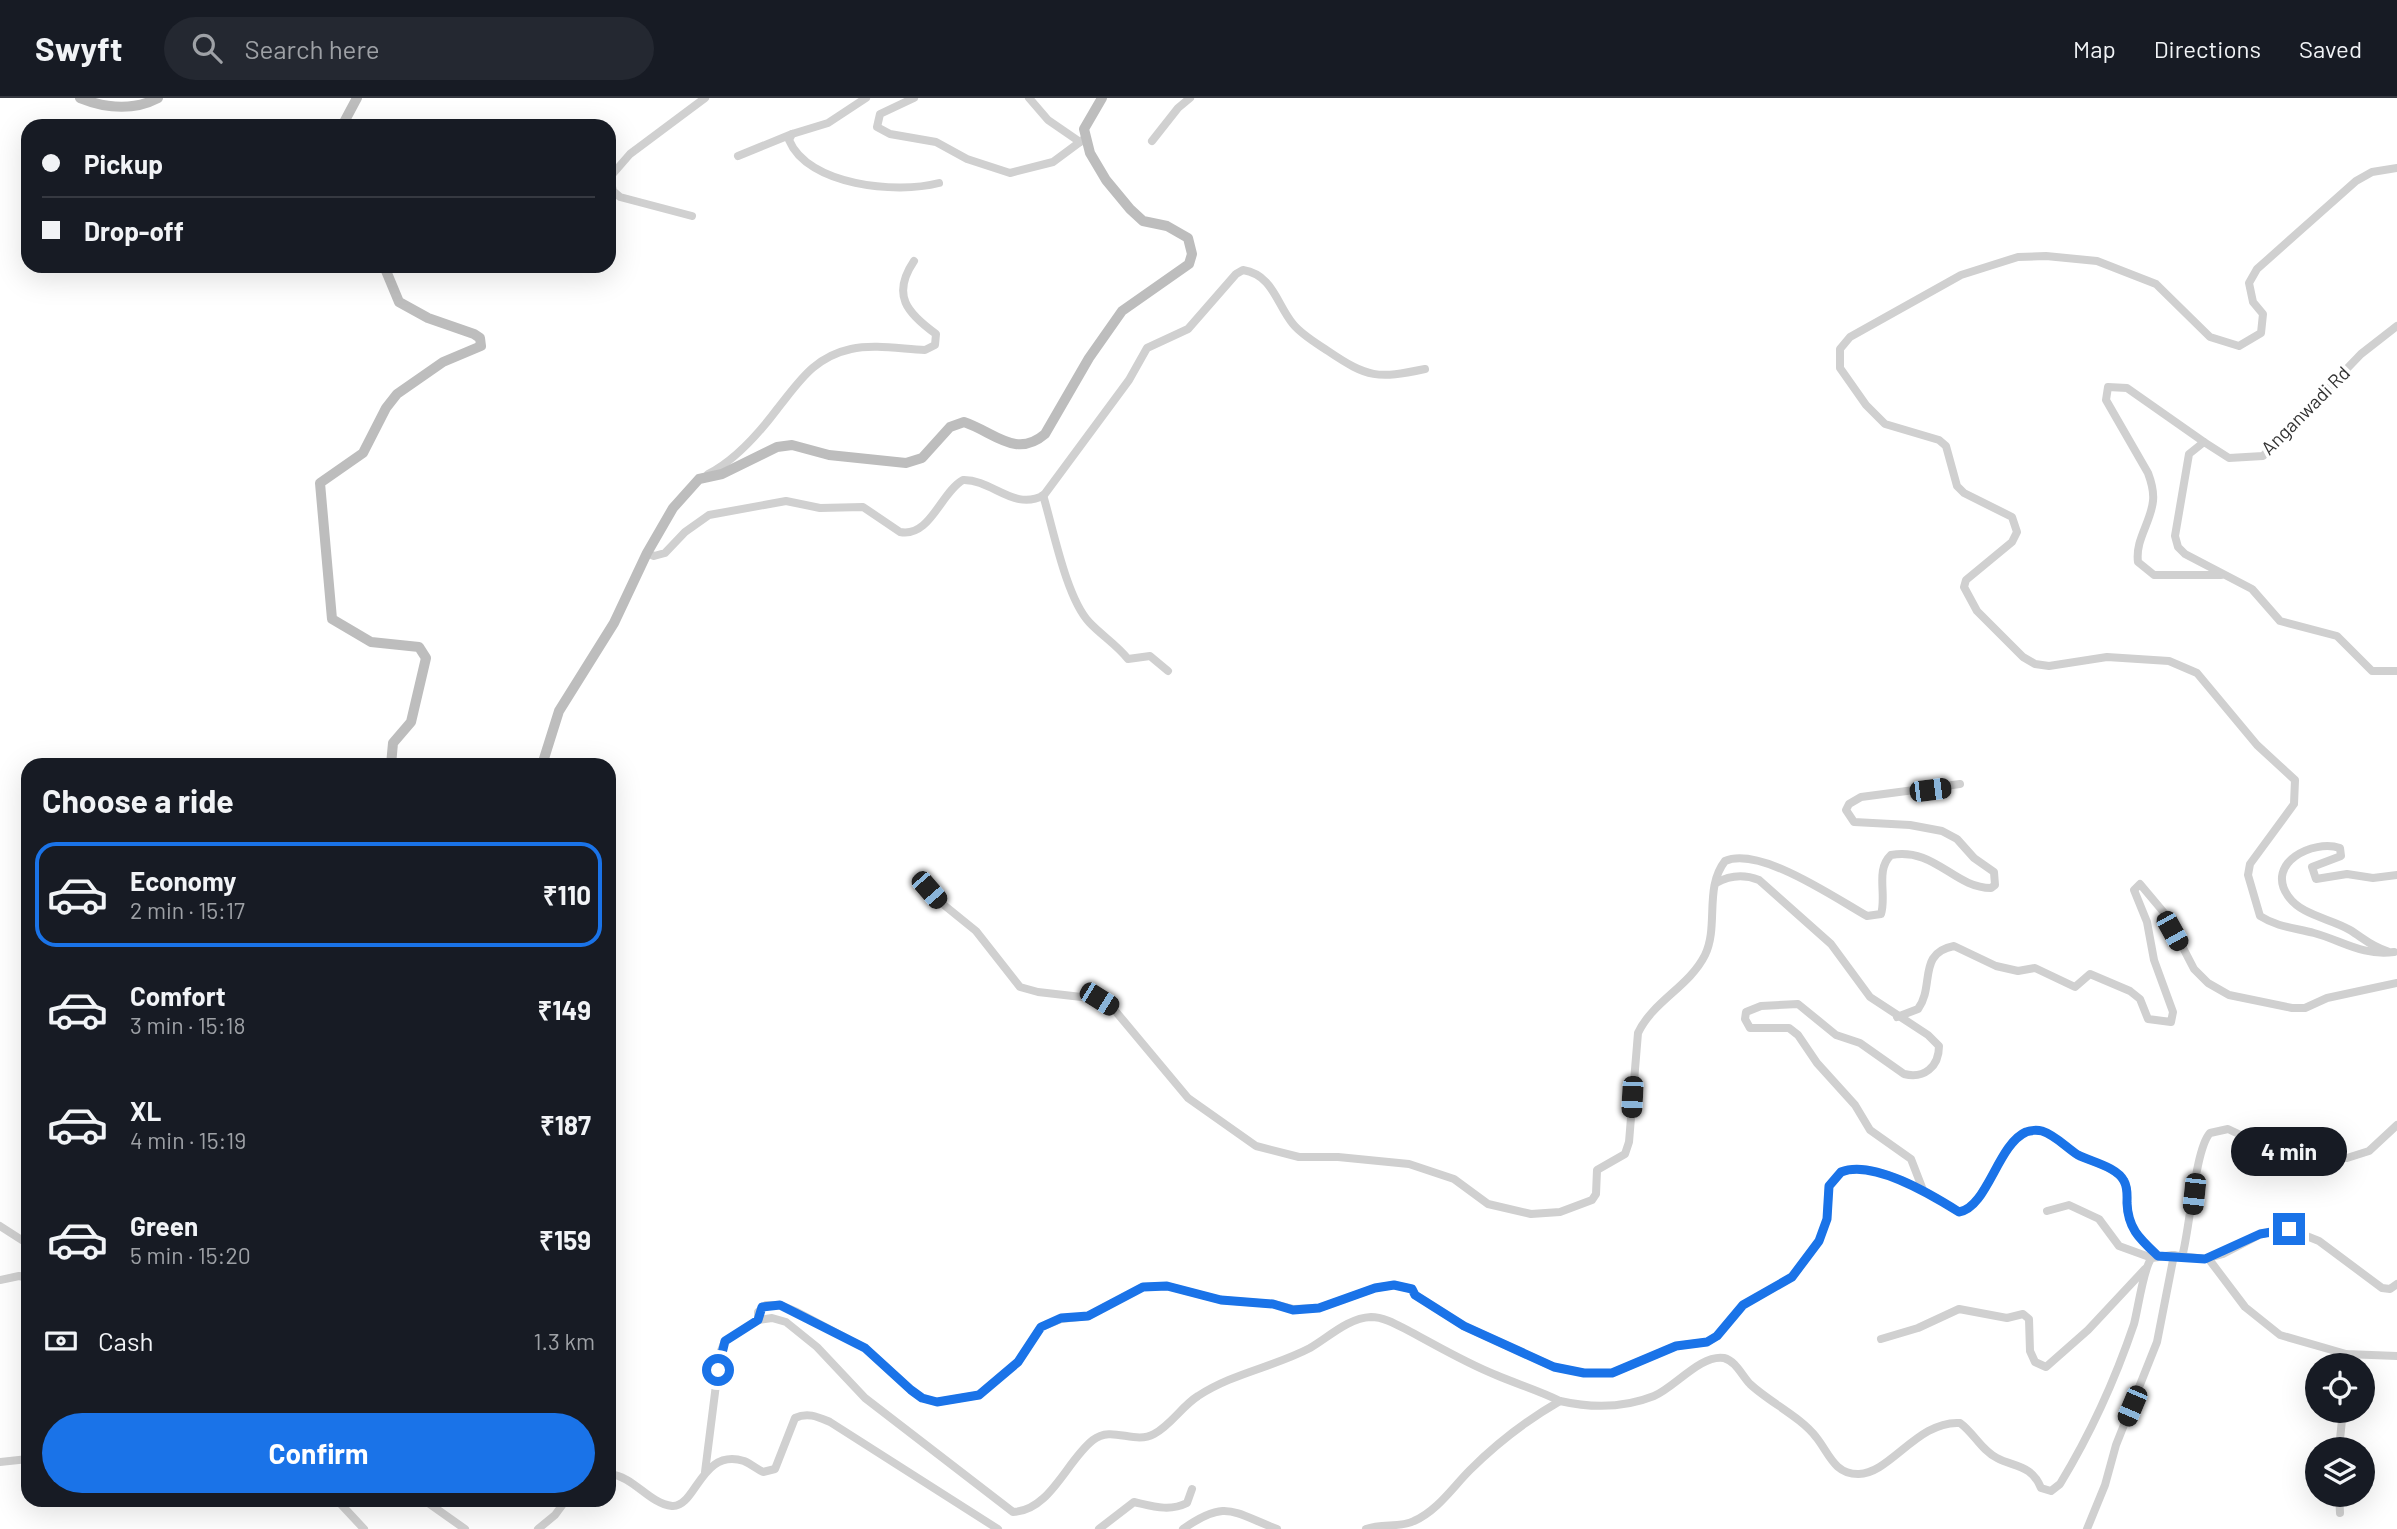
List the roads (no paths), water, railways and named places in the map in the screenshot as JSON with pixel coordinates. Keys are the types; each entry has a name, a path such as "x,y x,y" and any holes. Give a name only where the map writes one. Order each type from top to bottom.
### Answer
{"street":[{"path":"80,98 94,104 129,107 158,98"},
{"path":"346,119 358,98"},
{"path":"616,170 629,154 705,98"},
{"path":"738,156 828,123 866,98"},
{"path":"914,98 880,114 877,127 890,134 936,142 967,159 1010,173 1053,162 1082,141 1084,129 1102,98"},
{"path":"699,479 722,474 777,447 792,445 829,455 906,463 922,458 950,427 964,422 1013,446 1036,443 1045,434 1089,358 1122,311 1177,274 1189,264 1192,254 1188,238 1167,226 1143,221 1130,209 1106,180 1082,141 1048,120 1029,98"},
{"path":"1152,141 1178,108 1190,98"},
{"path":"792,134 789,140 800,157 827,175 866,184 909,188 939,183"},
{"path":"2396,952 2365,952 2316,934 2271,923 2260,916 2248,875 2250,864 2294,804 2295,780 2257,745 2197,673 2155,659 2095,657 2049,666 2023,657 1977,611 1964,587 1966,580 2012,542 2017,532 2012,517 1964,493 1957,486 1945,446 1939,440 1885,424 1847,381 1838,358 1840,349 1850,337 1961,275 2018,257 2046,256 2097,261 2156,284 2210,337 2239,346 2261,333 2263,314 2253,302 2249,283 2257,269 2356,181 2372,172 2397,168"},
{"path":"616,194 657,209 692,216"},
{"path":"543,758 559,711 614,623 647,553 673,508 699,479 721,467 778,409 801,376 818,364 849,349 925,350 935,345 936,334 911,314 904,298 904,276 914,261"},
{"path":"647,553 654,556 665,553 697,522 709,515 767,503 797,501 820,508 863,507 900,533 907,534 922,526 963,480 1018,500 1035,500 1043,495 1129,380 1147,348 1177,337 1188,328 1239,271 1260,275 1293,324 1359,371 1395,375 1425,369"},
{"path":"387,273 399,302 428,318 474,334 480,338 481,346 443,362 397,394 379,419 363,453 320,483 332,619 371,642 419,647 426,658 411,722 393,743 392,758"},
{"name":"Anganwadi Rd","path":"2227,575 2154,575 2138,562 2138,545 2153,502 2151,484 2148,472 2106,400 2108,387 2127,388 2229,458 2263,456 2361,354 2397,326"},
{"path":"2204,442 2186,459 2176,542 2185,554 2252,589 2280,621 2337,636 2372,671 2397,671"},
{"path":"1043,495 1070,588 1088,621 1110,638 1128,659 1150,656 1168,671"},
{"path":"924,881 939,901 976,931 1020,987 1038,992 1099,999 1112,1007 1188,1098 1256,1146 1299,1157 1339,1157 1409,1164 1454,1179 1474,1197 1500,1208 1546,1214 1575,1208 1592,1200 1597,1170 1625,1154 1629,1142 1638,1033 1644,1020 1683,984 1704,958 1709,947 1716,883 1725,861 1750,857 1819,889 1867,916 1875,917 1881,914 1883,908 1884,861 1900,854 1935,861 1970,883 1992,888 1995,885 1994,872 1974,858 1951,835 1910,825 1854,822 1846,810 1849,804 1861,797 1960,784"},
{"path":"2396,952 2376,948 2348,929 2305,911 2288,896 2284,873 2289,862 2298,853 2310,847 2328,845 2340,848 2341,856 2312,867 2316,879 2347,874 2373,878 2397,875"},
{"path":"1716,883 1732,876 1748,876 1759,880 1831,944 1870,997 1896,1017 1928,1035 1938,1046 1939,1057 1925,1074 1904,1074 1860,1043 1836,1035 1798,1004 1752,1008 1746,1012 1745,1019 1751,1028 1789,1028 1798,1035 1817,1063 1855,1105 1870,1130 1911,1159 1923,1190"},
{"path":"1896,1017 1918,1009 1926,994 1933,959 1937,952 1954,946 1996,966 2018,971 2035,968 2075,987 2090,974 2100,976 2140,999 2148,1019 2171,1022 2173,1012 2154,960 2147,922 2134,890 2140,884 2166,915 2194,969 2208,983 2229,995 2292,1008 2305,1008 2327,998 2397,983"},
{"path":"2087,1529 2105,1485 2116,1445 2157,1342 2178,1256 2191,1221 2200,1150 2210,1133 2228,1129 2268,1148 2347,1158 2370,1152 2397,1125"},
{"path":"758,1320 758,1312 766,1305 780,1305 797,1312 865,1348 911,1390 922,1398 937,1402 979,1395 1018,1362 1041,1327 1061,1318 1088,1316 1143,1287 1167,1286 1221,1300 1273,1304 1293,1310 1319,1308 1375,1288 1394,1285 1412,1289 1415,1295 1464,1326 1554,1367 1584,1373 1612,1373 1676,1346 1707,1342 1717,1336 1743,1305 1792,1277 1819,1241 1827,1219 1829,1186 1841,1172 1861,1170 1923,1190 1959,1212 1968,1211 1975,1206 1997,1166 2024,1132 2043,1131 2078,1155 2120,1175 2127,1190 2133,1232 2155,1257"},
{"path":"2048,1211 2069,1205 2099,1219 2119,1246 2155,1257 2208,1258 2260,1234 2289,1229 2319,1241 2382,1288 2390,1289 2397,1284"},
{"path":"0,1226 21,1240"},
{"path":"1881,1339 1918,1328 1959,1309 2007,1318 2023,1314 2029,1318 2031,1351 2035,1362 2046,1367 2088,1330 2155,1257"},
{"path":"2208,1258 2245,1307 2273,1330 2343,1353"},
{"path":"705,1472 720,1353 725,1341 758,1320 772,1318 786,1322 817,1347 865,1398 1013,1512 1023,1512 1061,1480 1071,1461 1100,1435 1109,1433 1145,1438 1156,1433 1196,1397 1236,1375 1308,1349 1351,1322 1374,1317 1391,1322 1463,1361 1560,1401 1591,1407 1653,1396 1699,1366 1725,1359 1777,1408 1811,1432 1837,1467 1847,1472 1867,1473 1924,1433 1960,1423 1990,1454 2000,1460 2012,1461 2036,1477 2041,1488 2051,1491 2060,1484 2101,1411 2140,1304 2145,1269"},
{"path":"0,1280 21,1277"},
{"path":"2375,1355 2397,1356"},
{"path":"1366,1529 1406,1525 1418,1520 1510,1433 1560,1401"},
{"path":"616,1476 625,1479 660,1502 673,1506 683,1503 705,1472 730,1459 745,1461 763,1472 775,1469 795,1418 803,1415 815,1416 830,1422 998,1529"},
{"path":"0,1462 21,1460"},
{"path":"1099,1529 1134,1502 1159,1508 1177,1508 1186,1503 1192,1489"},
{"path":"344,1507 364,1529"},
{"path":"434,1507 465,1529"},
{"path":"538,1529 555,1516 561,1507"},
{"path":"2340,1507 2340,1513"},
{"path":"1183,1529 1205,1513 1216,1511 1238,1513 1276,1529"}]}
